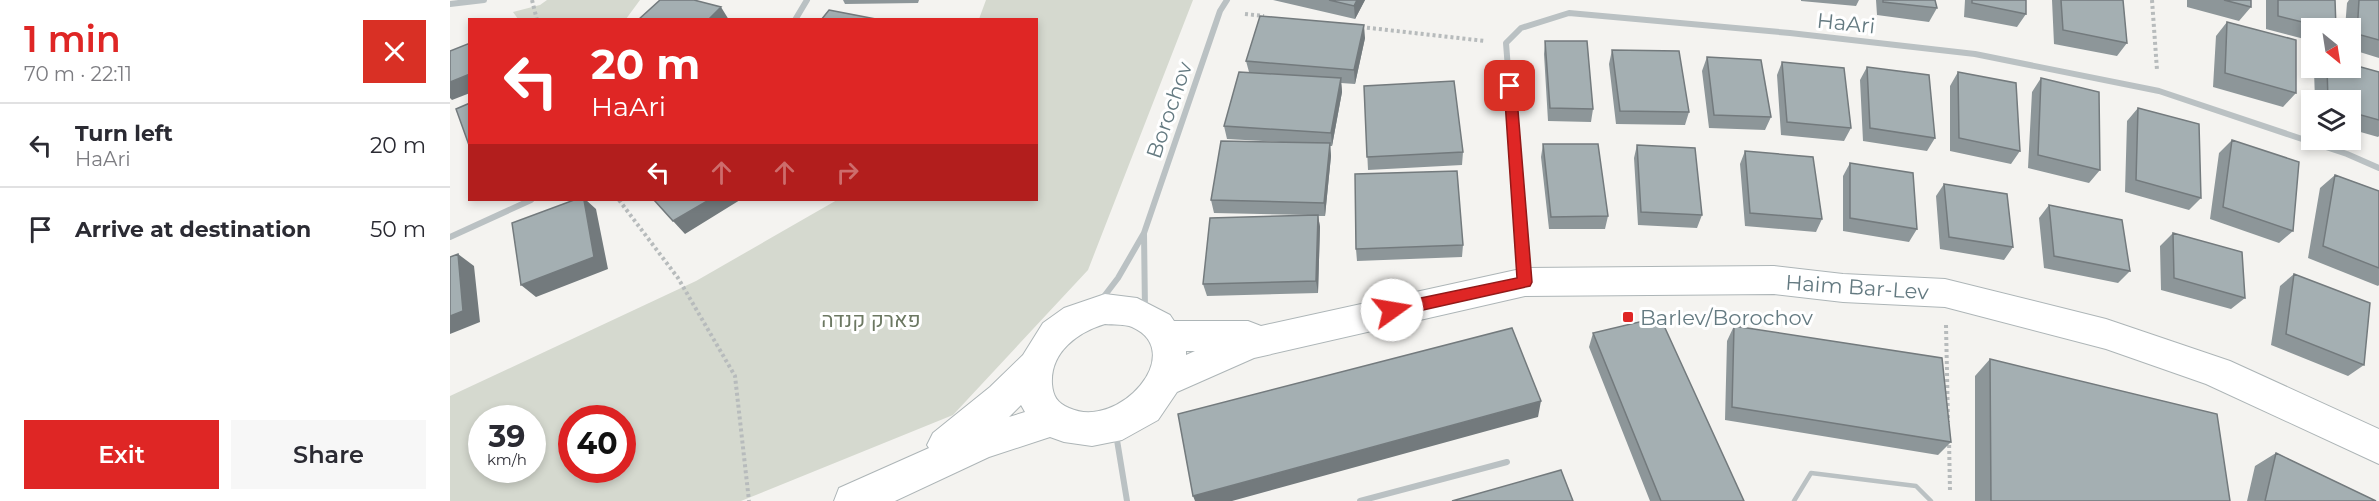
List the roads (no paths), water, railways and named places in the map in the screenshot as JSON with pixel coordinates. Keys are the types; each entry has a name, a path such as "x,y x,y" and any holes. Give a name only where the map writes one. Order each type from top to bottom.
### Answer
{"street":[{"path":"450,4 484,0"},
{"path":"796,18 807,0"},
{"name":"Borochov","path":"1094,311 1119,278 1144,233 1220,11 1227,0"},
{"name":"HaAri","path":"1525,282 1506,43 1521,28 1569,13 1790,33 1975,54 2159,91 2347,154 2379,168"},
{"path":"450,237 529,201"},
{"name":"Borochov","path":"1144,233 1143,280 1156,326"},
{"name":"Haim Bar-Lev","path":"1167,380 1249,344 1525,282 1774,280 1843,288 1945,293 2106,334 2217,372 2379,447"},
{"path":"1116,309 1156,326 1171,353 1167,380 1145,409 1115,426 1082,429 1054,419 1036,397 1033,386 1034,366 1041,349 1053,334 1068,322 1094,311 1116,309"},
{"name":"Haim Bar-Lev","path":"1156,326 1248,336 1312,329"},
{"path":"860,498 970,430 1004,399 1034,366"},
{"path":"860,498 981,443 1054,419"},
{"path":"1115,426 1127,501"},
{"path":"1360,501 1507,462"}],"lane":[{"path":"1794,501 1810,473 1916,486 1931,501"}],"place":[{"name":"Barlev/Borochov","path":"1628,317"}],"park label":[{"name":"פארק קנדה","path":"871,319"}]}
